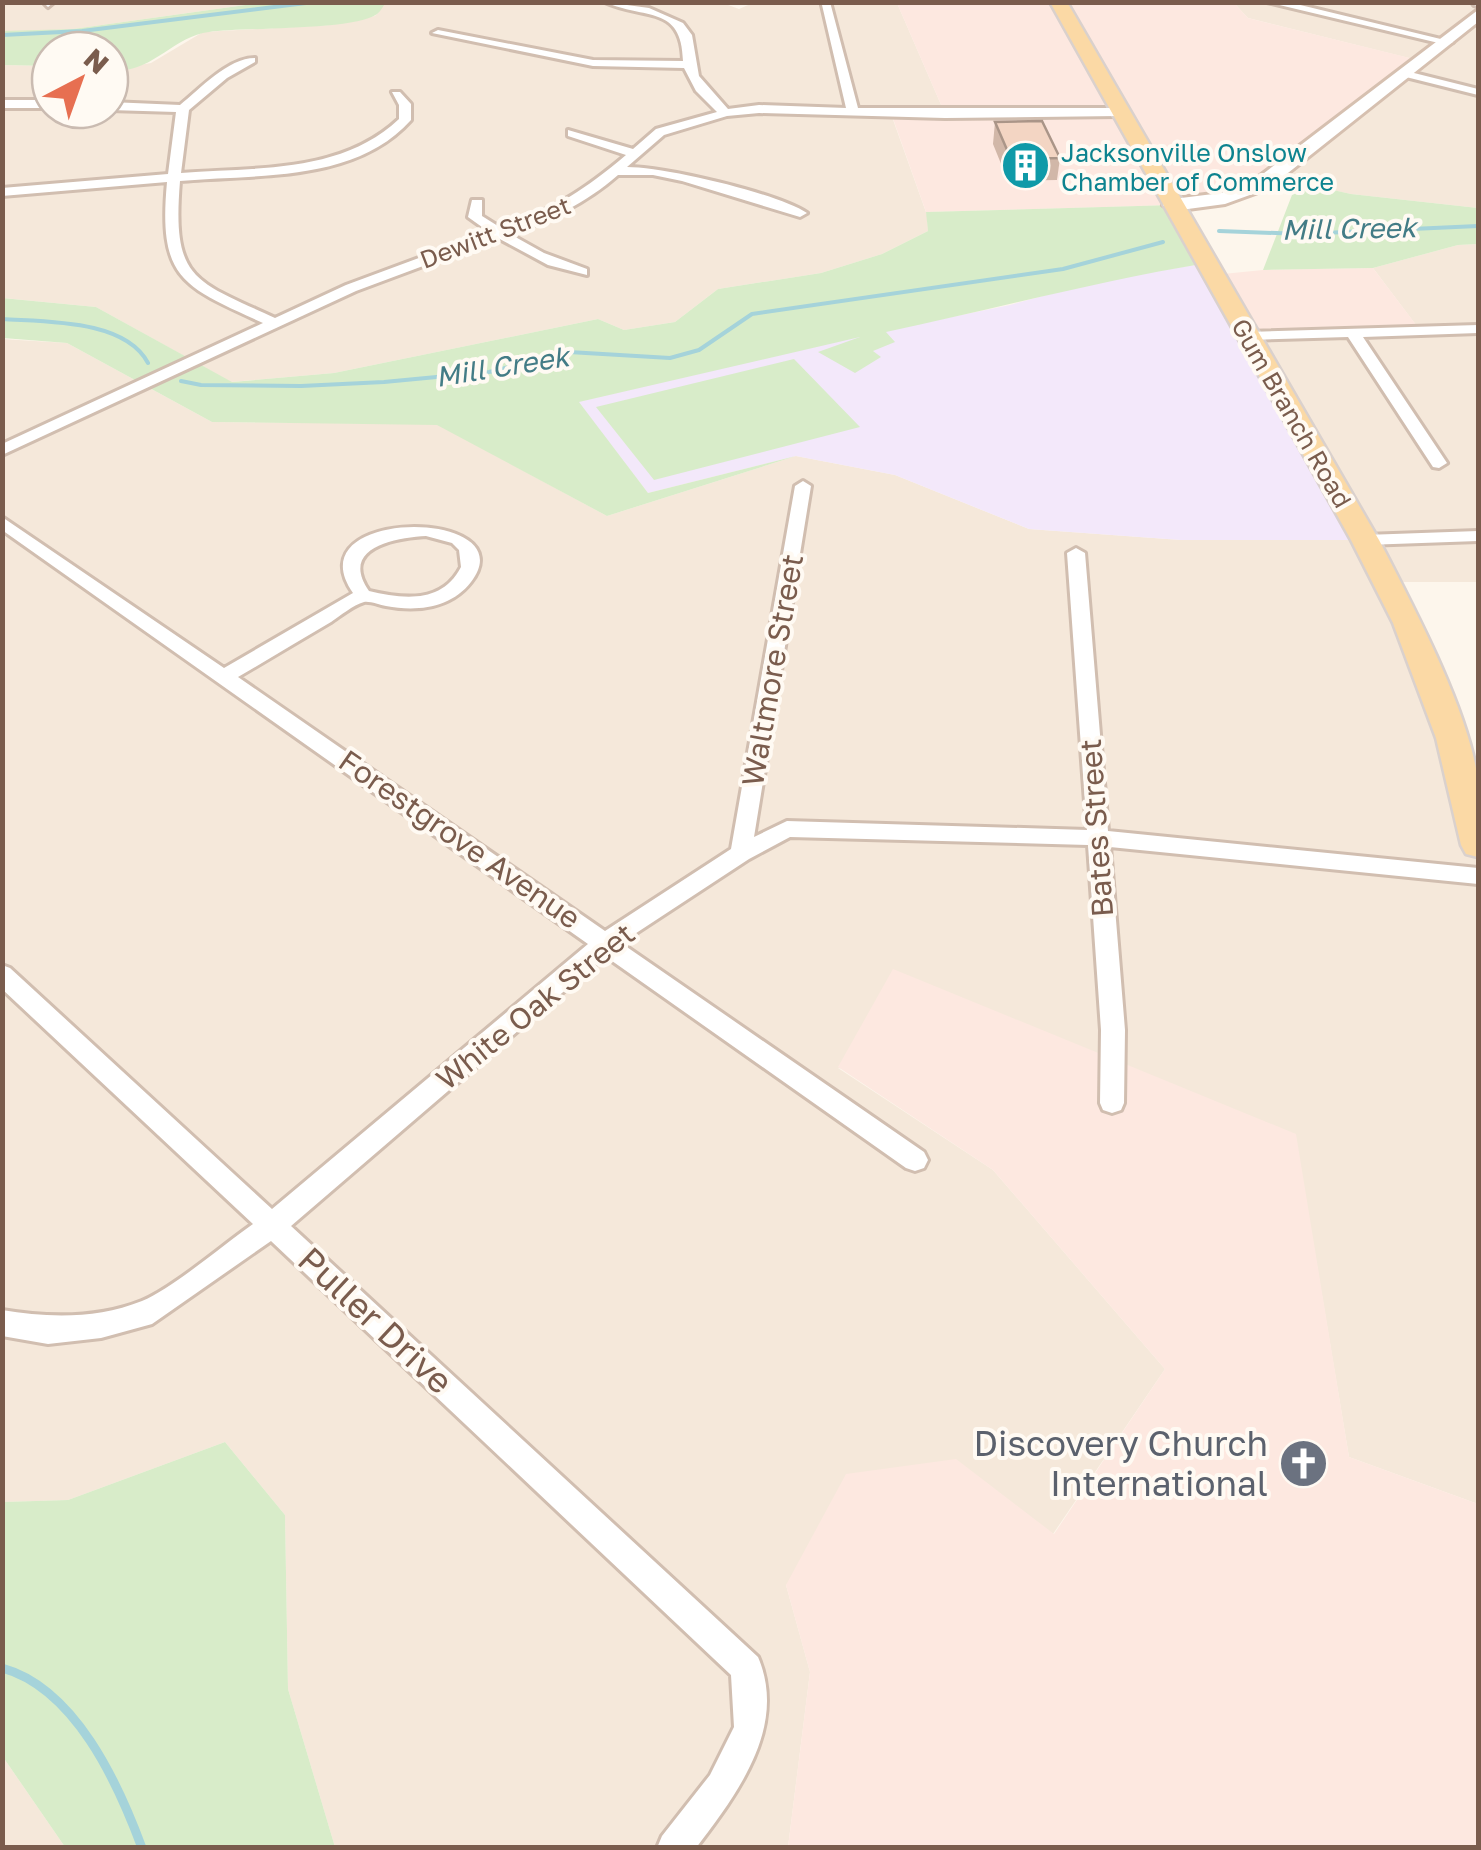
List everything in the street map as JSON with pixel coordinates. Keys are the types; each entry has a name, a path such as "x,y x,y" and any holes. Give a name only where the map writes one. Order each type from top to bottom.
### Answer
{"main road":[{"name":"Gum Branch Road","path":"1058,2 1365,540 1408,623 1452,738 1478,845"}],"street":[{"path":"610,2 660,15 683,26 690,41 687,64 712,102 726,113"},
{"path":"1272,2 1447,42"},
{"path":"826,5 852,112"},
{"path":"1173,205 1226,198 1262,184 1478,16"},
{"path":"438,32 592,63 687,64"},
{"path":"130,107 182,109 251,60"},
{"path":"1406,74 1478,92"},
{"path":"4,194 324,165 394,131 405,120 405,104 396,95"},
{"path":"2,104 30,104"},
{"path":"182,109 173,180 174,252 185,276 275,323"},
{"name":"Dewitt Street","path":"2,450 365,282 557,212 588,194 660,132 726,113 759,109 1119,112"},
{"path":"572,133 632,153"},
{"path":"612,170 684,178 800,213"},
{"path":"477,203 476,217 500,233 553,265 582,272"},
{"path":"1248,336 1478,330"},
{"path":"1353,333 1440,463"},
{"name":"Waltmore Street","path":"742,853 803,486"},
{"name":"Forestgrove Avenue","path":"2,522 227,675 915,1160"},
{"path":"227,675 363,595 407,604 433,600 464,582 472,566 471,555 460,541 441,533 414,530 390,534 360,549 348,568 350,582 363,595"},
{"path":"1365,540 1478,536"},
{"name":"Bates Street","path":"1076,553 1113,1030 1112,1103"},
{"name":"White Oak Street","path":"2,1323 48,1331 101,1325 152,1311 274,1224 606,941 742,853 787,829 1097,838 1478,876"},
{"name":"Puller Drive","path":"2,974 746,1668 750,1729 722,1787 674,1848"}],"shaded area":[{"path":"720,2 739,9 755,2 897,3 945,114 891,114 927,215 928,231 882,254 821,273 718,289 675,322 624,330 598,319 334,373 231,382 96,307 3,298 2,65 30,66 30,130 130,130 130,67 151,63 203,32 330,25 375,16 386,3"},
{"path":"3,3 259,3 73,29 3,31"},
{"path":"897,3 1234,3 1248,18 1422,61 1262,184 1173,205 926,212 891,113 945,114"},
{"path":"1234,3 1478,3 1478,208 1351,194 1272,177 1421,61 1248,18"},
{"path":"1478,244 1478,582 1388,582 1452,738 1478,845 1478,1504 1349,1457 1295,1134 838,1068 993,1170 1165,1369 1053,1534 956,1460 786,1585 810,1672 788,1847 335,1847 288,1689 285,1515 225,1442 68,1500 3,1502 2,339 67,343 212,422 437,424 607,516 796,456 895,475 1029,529 1181,540 1364,540 1248,336 1422,333 1373,268 1458,245"},
{"path":"1207,263 1365,540 1181,540 1029,529 895,475 796,456 648,493 578,402 801,348 1010,305 1102,280"},
{"path":"1373,268 1423,334 1248,336 1213,275 1263,270"},
{"path":"893,969 1296,1134 1349,1457 1478,1504 1478,1847 788,1847 810,1672 786,1585 846,1474 956,1459 1054,1534 1165,1369 993,1170 838,1067"},
{"path":"3,1757 65,1847 3,1847"}],"green space":[{"path":"259,3 386,3 377,14 346,23 196,35 130,69 130,30 38,30 73,29"},
{"path":"30,30 30,66 3,65 3,31"},
{"path":"1297,182 1351,194 1478,208 1478,244 1458,245 1373,268 1263,270"},
{"path":"1173,205 1207,263 886,332 895,342 873,351 881,357 855,373 818,352 860,337 579,402 648,493 796,456 607,516 437,425 212,422 67,343 3,338 2,298 96,307 232,382 334,373 598,319 624,330 675,322 718,289 821,273 882,254 928,231 926,212"},
{"path":"794,359 860,427 654,480 596,407"},
{"path":"225,1442 285,1515 288,1689 335,1847 65,1847 3,1757 3,1502 68,1500"}],"building":[{"path":"1042,121 1060,158 1011,159 995,122"}],"waterway":[{"path":"2,35 82,31 314,2"},
{"name":"Mill Creek","path":"1219,231 1301,234 1478,226"},
{"name":"Mill Creek","path":"181,381 201,385 301,386 384,382 489,372 569,352 670,358 699,350 752,314 1063,269 1163,242"},
{"name":"Mill Creek","path":"2,319 103,331 122,338 148,363"},
{"path":"2,1668 51,1695 72,1717 106,1768 142,1848"}],"place":[{"name":"Jacksonville Onslow Chamber of Commerce","path":"1026,166"},
{"name":"Discovery Church International","path":"1303,1463"}]}
